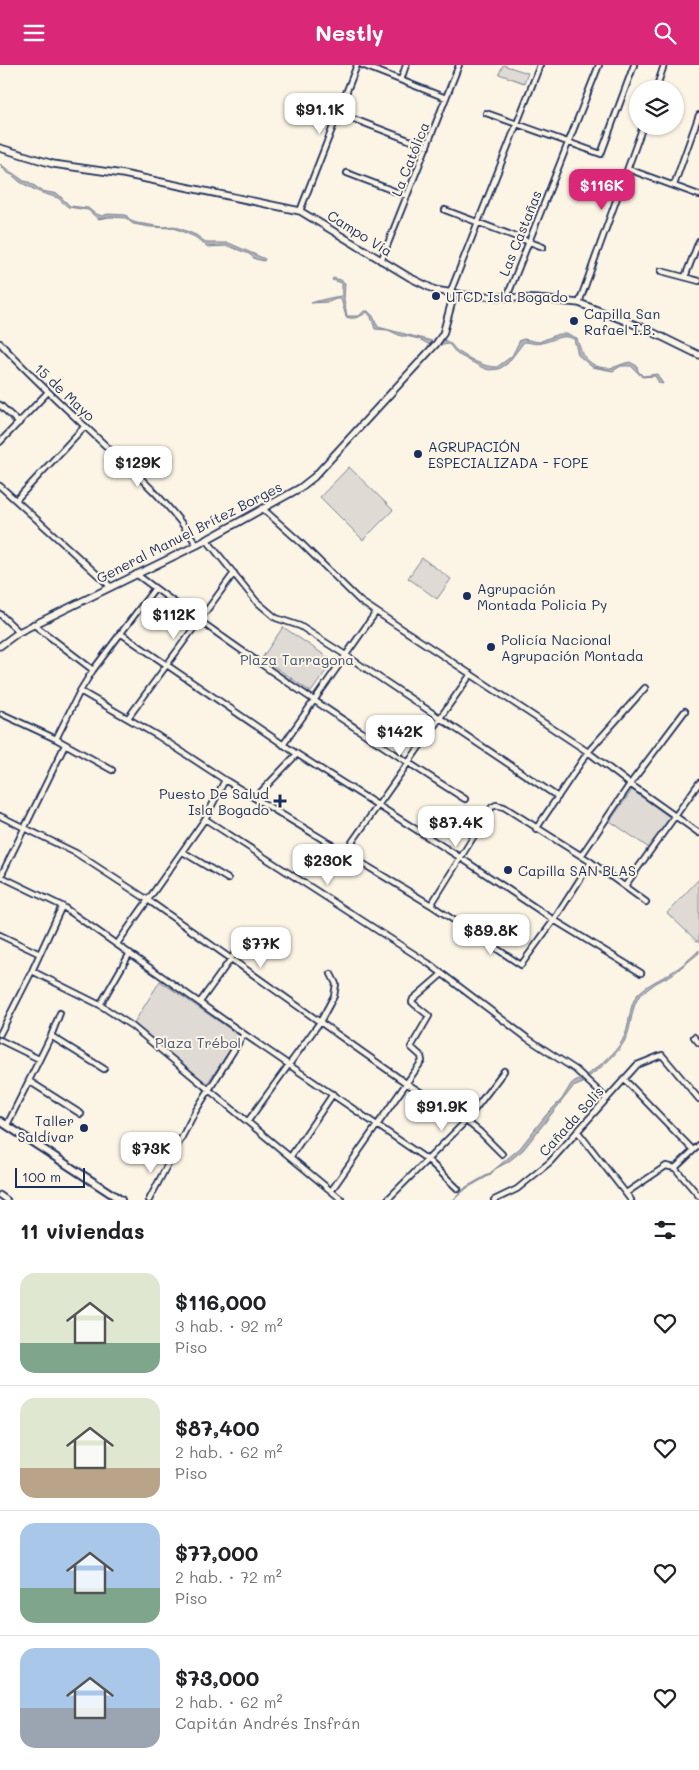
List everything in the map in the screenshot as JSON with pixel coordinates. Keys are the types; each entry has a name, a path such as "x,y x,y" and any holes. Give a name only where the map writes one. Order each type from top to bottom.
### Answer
{"main road":[{"path":"0,1121 121,1200"}],"street":[{"path":"300,211 357,65"},
{"path":"362,65 446,98"},
{"path":"400,80 406,65"},
{"name":"La Católica","path":"381,261 459,65"},
{"path":"452,293 540,65"},
{"name":"Las Castañas","path":"507,297 599,65"},
{"path":"486,113 601,154 634,65"},
{"path":"659,80 664,65"},
{"path":"338,113 427,147"},
{"path":"674,185 699,115"},
{"path":"579,303 640,135"},
{"name":"Campo Vía","path":"0,149 53,165 123,174 300,211 427,287 452,293 579,303 654,332 699,355"},
{"path":"628,169 699,195"},
{"path":"346,173 407,196"},
{"path":"445,210 543,247"},
{"path":"686,277 699,241"},
{"path":"661,271 699,281"},
{"name":"General Manuel Brítez Borges","path":"0,646 34,624 197,545 300,488 314,477 433,348 443,334 452,293"},
{"name":"15 de Mayo","path":"0,343 48,392 158,493 184,523 197,545"},
{"path":"0,442 48,392"},
{"path":"0,405 18,423"},
{"path":"16,500 85,426"},
{"path":"0,486 111,587"},
{"path":"262,508 360,601 588,752 630,785 699,833"},
{"path":"206,539 256,601 276,619 300,626 558,797"},
{"path":"128,718 168,666 234,573"},
{"path":"136,574 199,622 314,701 466,799"},
{"path":"56,739 92,671 155,588"},
{"path":"283,745 376,612"},
{"path":"0,614 19,632"},
{"path":"34,624 92,671"},
{"path":"120,633 283,745 461,858 554,921 641,973"},
{"path":"345,852 471,674"},
{"path":"536,829 588,752 644,688"},
{"path":"80,691 128,718 225,780 431,905 522,965 554,921 591,862"},
{"path":"581,856 630,785 685,711"},
{"path":"2,714 56,739 112,769"},
{"path":"65,745 26,828 0,877 62,906 428,1160 458,1189"},
{"path":"255,798 297,754"},
{"path":"117,944 205,819 225,780"},
{"path":"625,886 699,783"},
{"path":"431,905 492,807 496,805 504,807 591,862 646,902"},
{"path":"0,815 76,853 148,900 406,1083 466,1121 502,1154"},
{"path":"205,819 428,963 527,1038 576,1070 607,1099"},
{"path":"183,852 228,879"},
{"path":"0,1035 62,906"},
{"path":"0,935 40,954"},
{"path":"200,1002 248,935"},
{"path":"100,1005 130,953"},
{"path":"32,971 100,1005 132,1026 209,1087 342,1200"},
{"path":"248,1121 320,1022 336,992 336,984 331,974"},
{"path":"331,1191 422,1061 421,1056 411,1047 428,1015 414,1004 413,999 442,974"},
{"path":"7,1125 51,1036 60,1013"},
{"path":"149,1200 209,1087 244,1034"},
{"path":"51,1036 104,1069"},
{"path":"694,1037 699,1043"},
{"path":"0,1040 39,1059"},
{"name":"Cañada Solis","path":"494,1200 517,1189 537,1173 578,1132 637,1065 662,1055 699,1099"},
{"path":"387,1200 466,1121 504,1071"},
{"path":"624,1079 693,1150"},
{"path":"29,1081 81,1114"},
{"path":"290,1156 333,1095"},
{"path":"578,1132 631,1200"},
{"path":"676,1168 699,1145"},
{"path":"626,1193 666,1166 676,1168 699,1196"},
{"path":"0,1195 7,1200"}],"green space":[{"path":"503,65 528,73 524,83 499,74"},
{"path":"349,467 393,510 363,540 320,497"},
{"path":"422,558 451,579 437,599 408,578"},
{"name":"Plaza Tarragona","path":"283,627 333,661 311,692 262,658"},
{"path":"632,790 671,818 649,848 610,821"},
{"path":"699,879 699,943 667,913"},
{"name":"Plaza Trébol","path":"160,981 240,1036 206,1085 132,1026"}],"shaded area":[{"path":"0,164 42,191 58,194 70,206 88,208 102,216 108,214 126,215 131,221 137,223 163,227 174,226 196,235 207,243 229,243 265,259 264,261 255,259 249,254 228,246 208,247 195,237 174,228 150,227 133,224 126,218 110,217 98,219 88,210 68,207 58,198 39,192 20,182 6,172"},
{"path":"333,278 345,283 344,299 347,316 359,316 364,311 368,311 373,316 378,327 432,341 430,345 419,339 401,336 388,330 375,329 367,312 362,315 357,317 346,317 341,299 311,303 342,296 342,283 332,280"},
{"path":"558,334 567,334 577,338 584,355 597,366 610,368 630,362 637,366 638,371 643,376 657,374 663,384 659,383 655,376 642,377 631,366 621,366 613,371 592,367 578,355 574,339 569,337 561,337 539,344 524,342 507,364 499,369 489,370 457,354 449,344 441,345 443,340 446,341 472,360 487,366 497,367 512,356 520,340 539,342"},
{"path":"699,950 699,953 673,974 656,983 640,995 633,1010 629,1031 624,1042 610,1059 587,1078 585,1076 608,1058 622,1041 627,1030 632,1004 637,995 668,975"},
{"path":"576,1080 580,1080 583,1083 573,1087 523,1150 508,1162 495,1169 490,1175 467,1188 453,1200 466,1187 489,1174 520,1148"}],"place":[{"name":"UTCD Isla Bogado","path":"436,296"},
{"name":"Capilla San Rafael I.B.","path":"574,321"},
{"name":"AGRUPACIÓN ESPECIALIZADA - FOPE","path":"418,454"},
{"name":"Agrupación Montada Policia Py","path":"467,596"},
{"name":"Policía Nacional Agrupación Montada","path":"491,647"},
{"name":"Puesto De Salud Isla Bogado","path":"280,801"},
{"name":"Capilla SAN BLAS","path":"508,870"},
{"name":"Taller Saldívar","path":"84,1128"}]}
